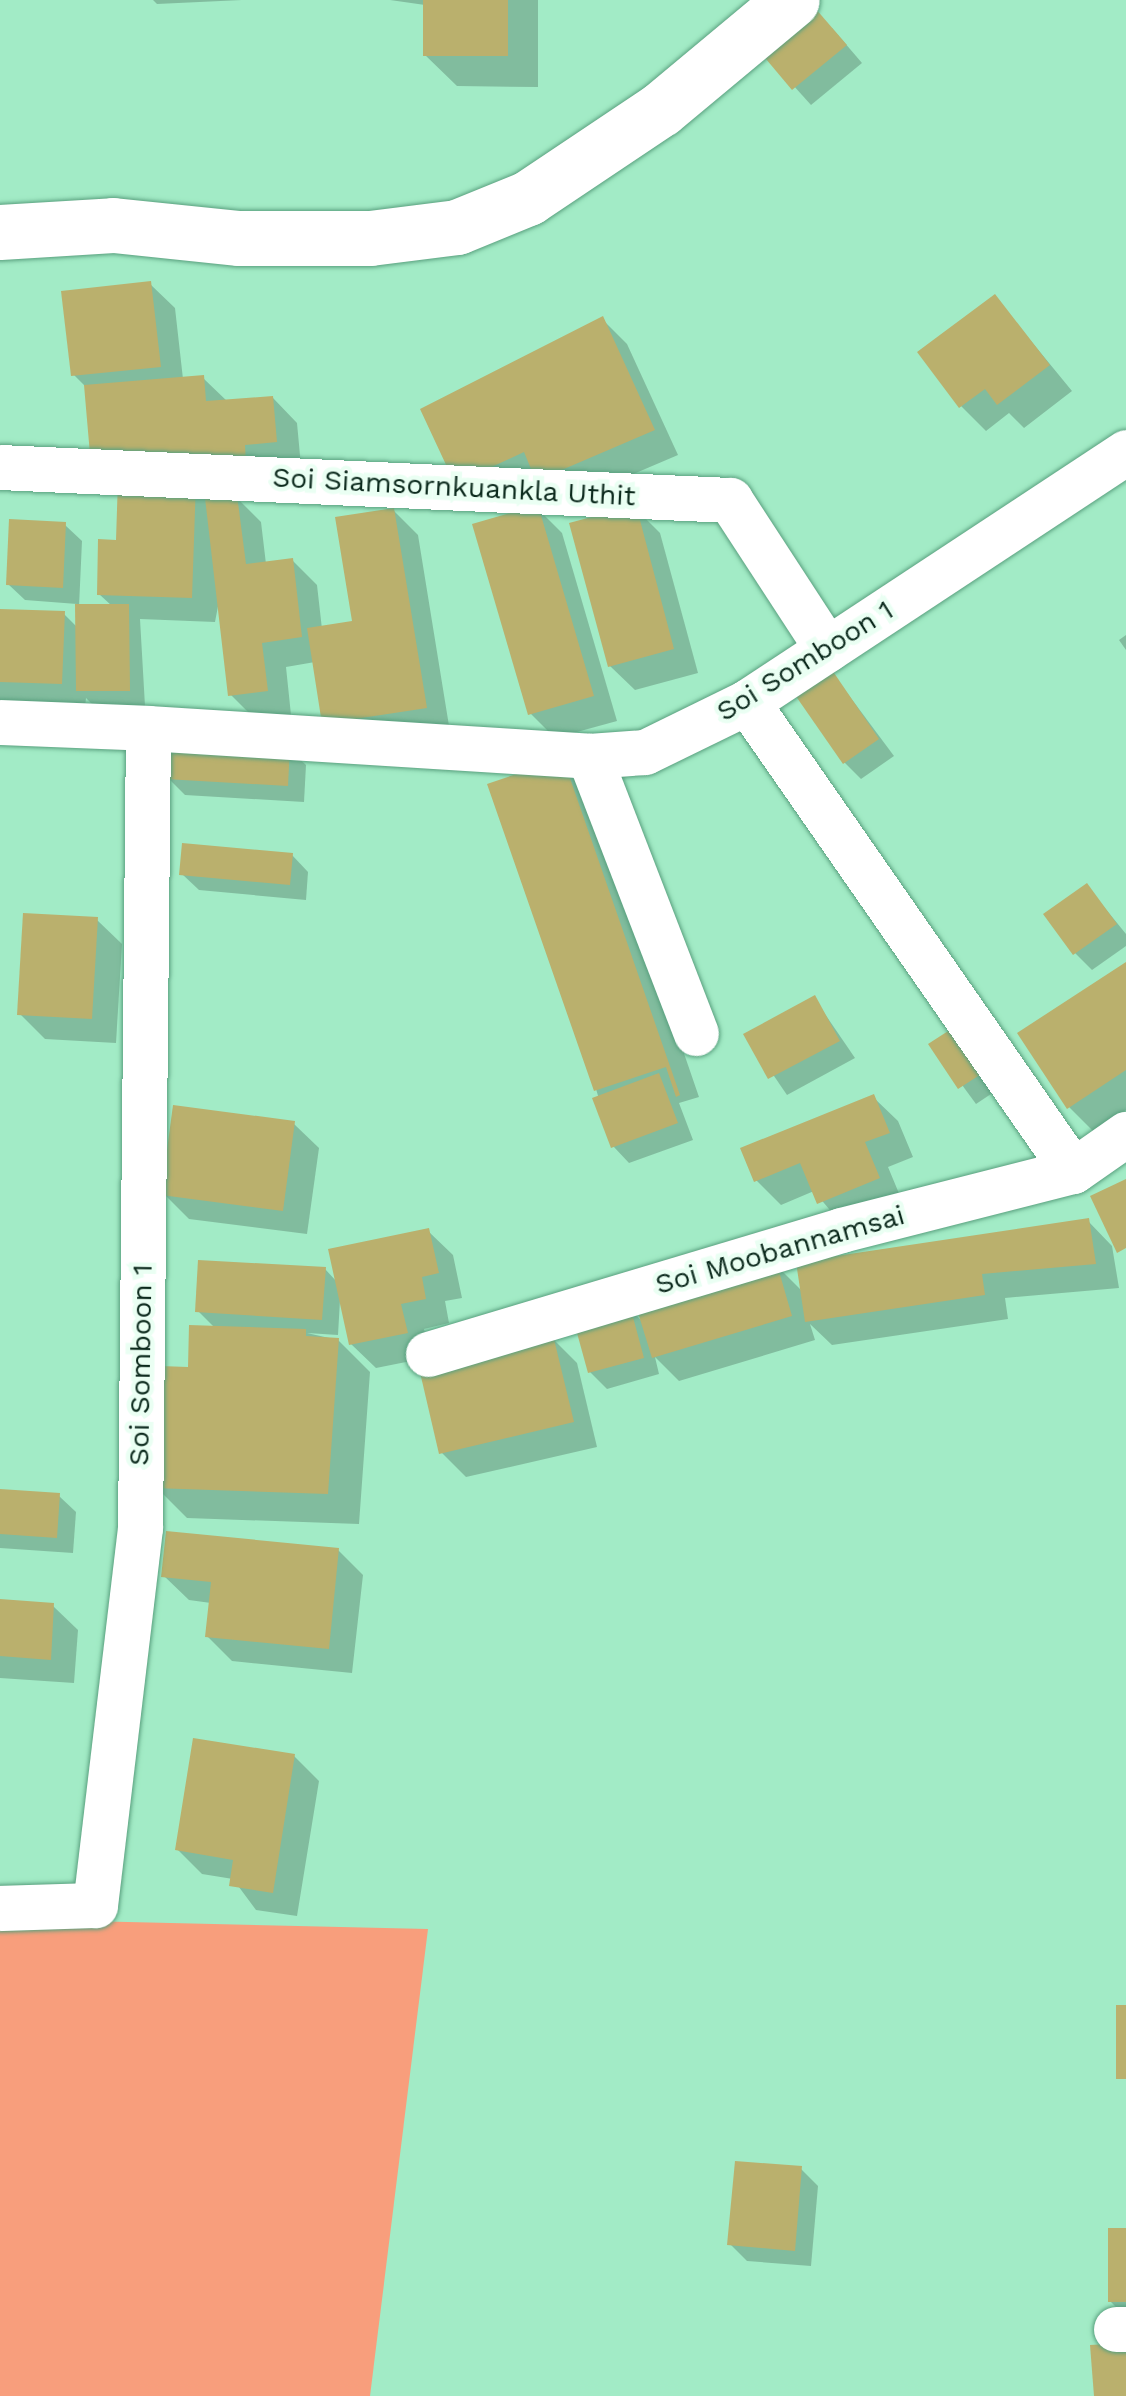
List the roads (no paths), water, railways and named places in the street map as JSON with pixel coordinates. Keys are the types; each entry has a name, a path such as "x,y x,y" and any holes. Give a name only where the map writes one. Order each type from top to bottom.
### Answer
{"street":[{"path":"0,232 112,225 239,238 370,238 457,227 528,198 632,129 792,0"},
{"name":"Soi Somboon 1","path":"0,722 589,756 646,752 748,702 1126,452"},
{"name":"Soi Siamsornkuankla Uthit","path":"0,467 730,500 827,650"},
{"path":"748,702 1073,1172"},
{"name":"Soi Somboon 1","path":"0,1908 96,1905 140,1528 148,728"},
{"path":"589,756 696,1033"},
{"name":"Soi Moobannamsai","path":"428,1354 840,1230 1073,1172 1126,1134"}]}
